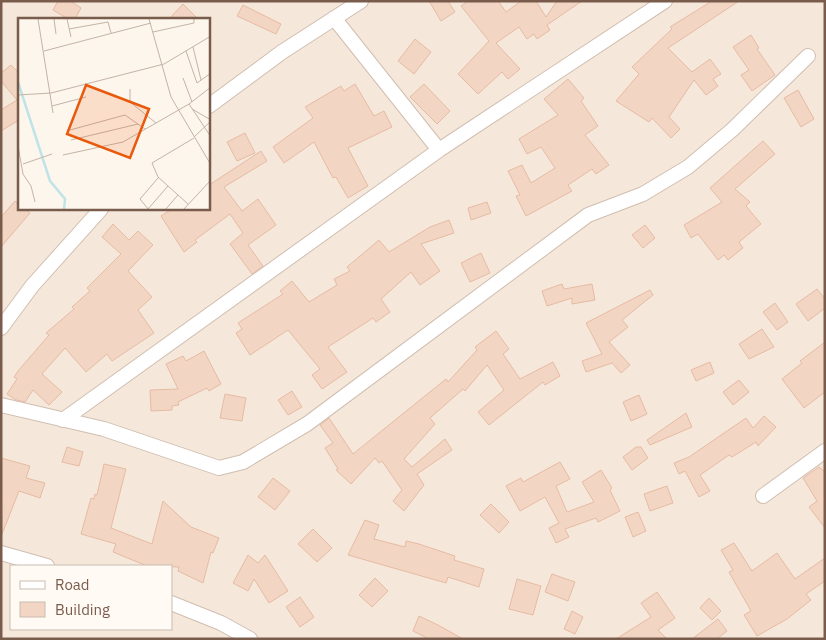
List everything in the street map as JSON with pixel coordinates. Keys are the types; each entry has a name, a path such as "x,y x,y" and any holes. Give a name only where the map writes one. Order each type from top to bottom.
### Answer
{"street":[{"path":"210,105 282,52 361,1"},
{"path":"63,420 439,150 665,1"},
{"path":"334,18 439,150"},
{"path":"1,406 104,429 219,468 243,462 307,424 588,215 644,194 688,167 732,130 808,56"},
{"path":"1,328 32,286 100,210"},
{"path":"763,496 825,451"},
{"path":"1,553 43,565"},
{"path":"172,603 221,623 250,639"}],"shaded area":[{"path":"1,1 825,1 825,639 1,639"}],"building":[{"path":"58,1 71,1 81,8 76,18 66,18 53,10"},
{"path":"429,1 448,1 455,12 441,21"},
{"path":"468,1 498,1 506,12 521,1 536,1 546,17 557,1 582,1 547,25 550,30 537,39 534,34 527,39 519,27 496,43 520,69 508,79 502,72 478,94 458,74 489,41 461,6"},
{"path":"712,1 739,1 668,48 692,72 710,59 721,74 713,79 718,86 706,95 694,80 669,117 680,129 671,138 652,118 649,122 616,101 639,74 632,67 672,29 670,27"},
{"path":"183,4 197,18 170,18"},
{"path":"243,5 281,24 276,34 237,16"},
{"path":"751,35 759,48 757,49 775,75 752,91 741,75 749,70 733,47"},
{"path":"415,39 431,52 414,74 398,61"},
{"path":"11,65 18,72 18,121 1,131 1,110 17,100 1,81 1,73"},
{"path":"568,79 584,98 581,101 598,126 585,135 609,165 596,174 592,169 568,185 572,191 526,216 516,196 520,195 508,171 522,165 531,183 555,168 541,147 527,154 519,139 558,115 544,99"},
{"path":"355,84 374,116 384,111 392,127 348,148 368,186 348,198 336,177 333,178 314,142 284,163 273,147 313,118 305,107 341,86 344,91"},
{"path":"424,84 450,111 437,124 410,97"},
{"path":"798,90 814,119 801,127 784,98"},
{"path":"245,133 255,153 237,161 227,142"},
{"path":"763,141 775,154 735,189 750,202 746,206 761,224 739,242 743,248 728,260 724,255 718,260 698,234 691,238 684,225 722,202 710,188"},
{"path":"261,151 267,161 224,187 242,211 258,199 276,225 248,245 263,266 252,274 230,244 243,233 230,214 195,240 197,242 184,252 161,216 170,210 210,210 210,184"},
{"path":"15,201 18,203 18,210 26,210 30,213 1,247 1,217"},
{"path":"487,202 491,213 471,220 468,208"},
{"path":"449,220 454,233 421,244 440,271 420,285 411,272 381,299 390,312 376,322 373,318 328,347 347,372 322,389 312,375 320,369 288,330 250,355 236,333 242,329 238,323 283,294 280,291 292,281 309,302 337,285 334,279 350,271 347,267 379,240 389,252 430,227"},
{"path":"113,224 129,240 138,231 153,245 128,271 152,297 138,310 154,333 112,361 107,354 86,372 65,348 42,374 62,392 49,405 33,390 25,402 16,400 7,394 17,379 14,377 18,371 49,335 46,333 74,309 72,307 90,291 87,288 121,254 102,237"},
{"path":"645,225 655,238 643,248 632,235"},
{"path":"481,253 490,273 470,282 461,263"},
{"path":"562,284 564,289 592,284 595,300 572,304 572,298 547,306 542,291"},
{"path":"817,289 825,299 825,308 808,321 796,304"},
{"path":"650,290 653,295 622,320 628,327 609,342 630,365 621,373 612,363 586,372 582,361 602,354 586,323"},
{"path":"775,303 788,322 777,330 763,312"},
{"path":"762,329 774,347 749,359 739,344"},
{"path":"496,331 509,349 503,354 520,379 553,362 560,376 545,385 543,382 489,425 478,412 504,390 487,365 465,391 463,389 430,418 435,424 404,459 412,467 445,439 452,450 417,474 424,485 404,511 393,501 402,490 382,461 379,463 375,458 351,484 336,470 338,469 325,448 333,443 320,425 329,418 353,454 446,379 448,382 477,350 475,347"},
{"path":"825,342 825,392 804,408 782,379 802,363 800,361"},
{"path":"204,351 221,384 209,391 207,388 178,402 179,405 172,406 172,410 151,411 150,390 178,389 166,364 183,356 186,361"},
{"path":"710,362 714,373 696,381 691,370"},
{"path":"739,380 749,392 733,405 723,392"},
{"path":"292,391 302,407 288,415 278,400"},
{"path":"225,394 246,398 242,421 220,418"},
{"path":"639,395 647,414 631,421 623,402"},
{"path":"686,413 692,427 650,445 647,440"},
{"path":"764,416 776,427 758,446 756,442 732,457 729,455 700,475 710,491 699,497 685,471 679,474 674,463 689,457 746,418 753,428"},
{"path":"67,447 83,452 79,466 62,462"},
{"path":"636,447 641,447 648,458 632,470 623,457"},
{"path":"1,458 30,466 26,478 45,483 40,498 19,491 2,534"},
{"path":"560,462 570,479 556,486 567,512 594,502 582,482 601,470 612,488 610,490 620,511 598,522 596,518 565,529 569,537 556,543 549,528 559,523 545,497 520,511 506,486 521,478 523,482"},
{"path":"104,464 126,469 111,528 152,544 163,501 191,527 219,538 213,553 211,552 203,583 178,571 179,567 172,567 172,565 145,565 113,552 116,544 81,534 91,498 94,499 95,494 97,495"},
{"path":"819,467 825,472 825,528 809,507 817,501 803,478"},
{"path":"273,478 290,491 275,510 258,497"},
{"path":"667,486 673,503 650,511 644,494"},
{"path":"491,504 509,522 499,533 480,515"},
{"path":"638,512 646,531 633,537 625,517"},
{"path":"365,520 379,525 374,539 405,547 406,541 419,544 455,556 454,560 484,569 479,587 448,577 446,583 348,555"},
{"path":"313,529 332,548 317,562 298,544"},
{"path":"734,543 752,571 777,553 795,579 825,558 825,581 806,594 811,600 787,619 757,636 744,615 751,611 729,572 733,570 721,550"},
{"path":"248,555 258,563 265,555 288,591 269,603 254,579 248,591 233,583"},
{"path":"552,574 575,582 568,601 545,592"},
{"path":"375,578 388,591 372,607 359,595"},
{"path":"517,579 541,586 533,615 509,609"},
{"path":"657,592 675,618 658,630 667,639 616,639 651,617 641,603"},
{"path":"300,597 314,617 300,627 286,607"},
{"path":"709,598 721,611 712,620 700,608"},
{"path":"572,611 583,617 575,634 564,629"},
{"path":"419,616 463,639 429,639 413,631"},
{"path":"718,619 727,631 717,639 692,639"}]}
